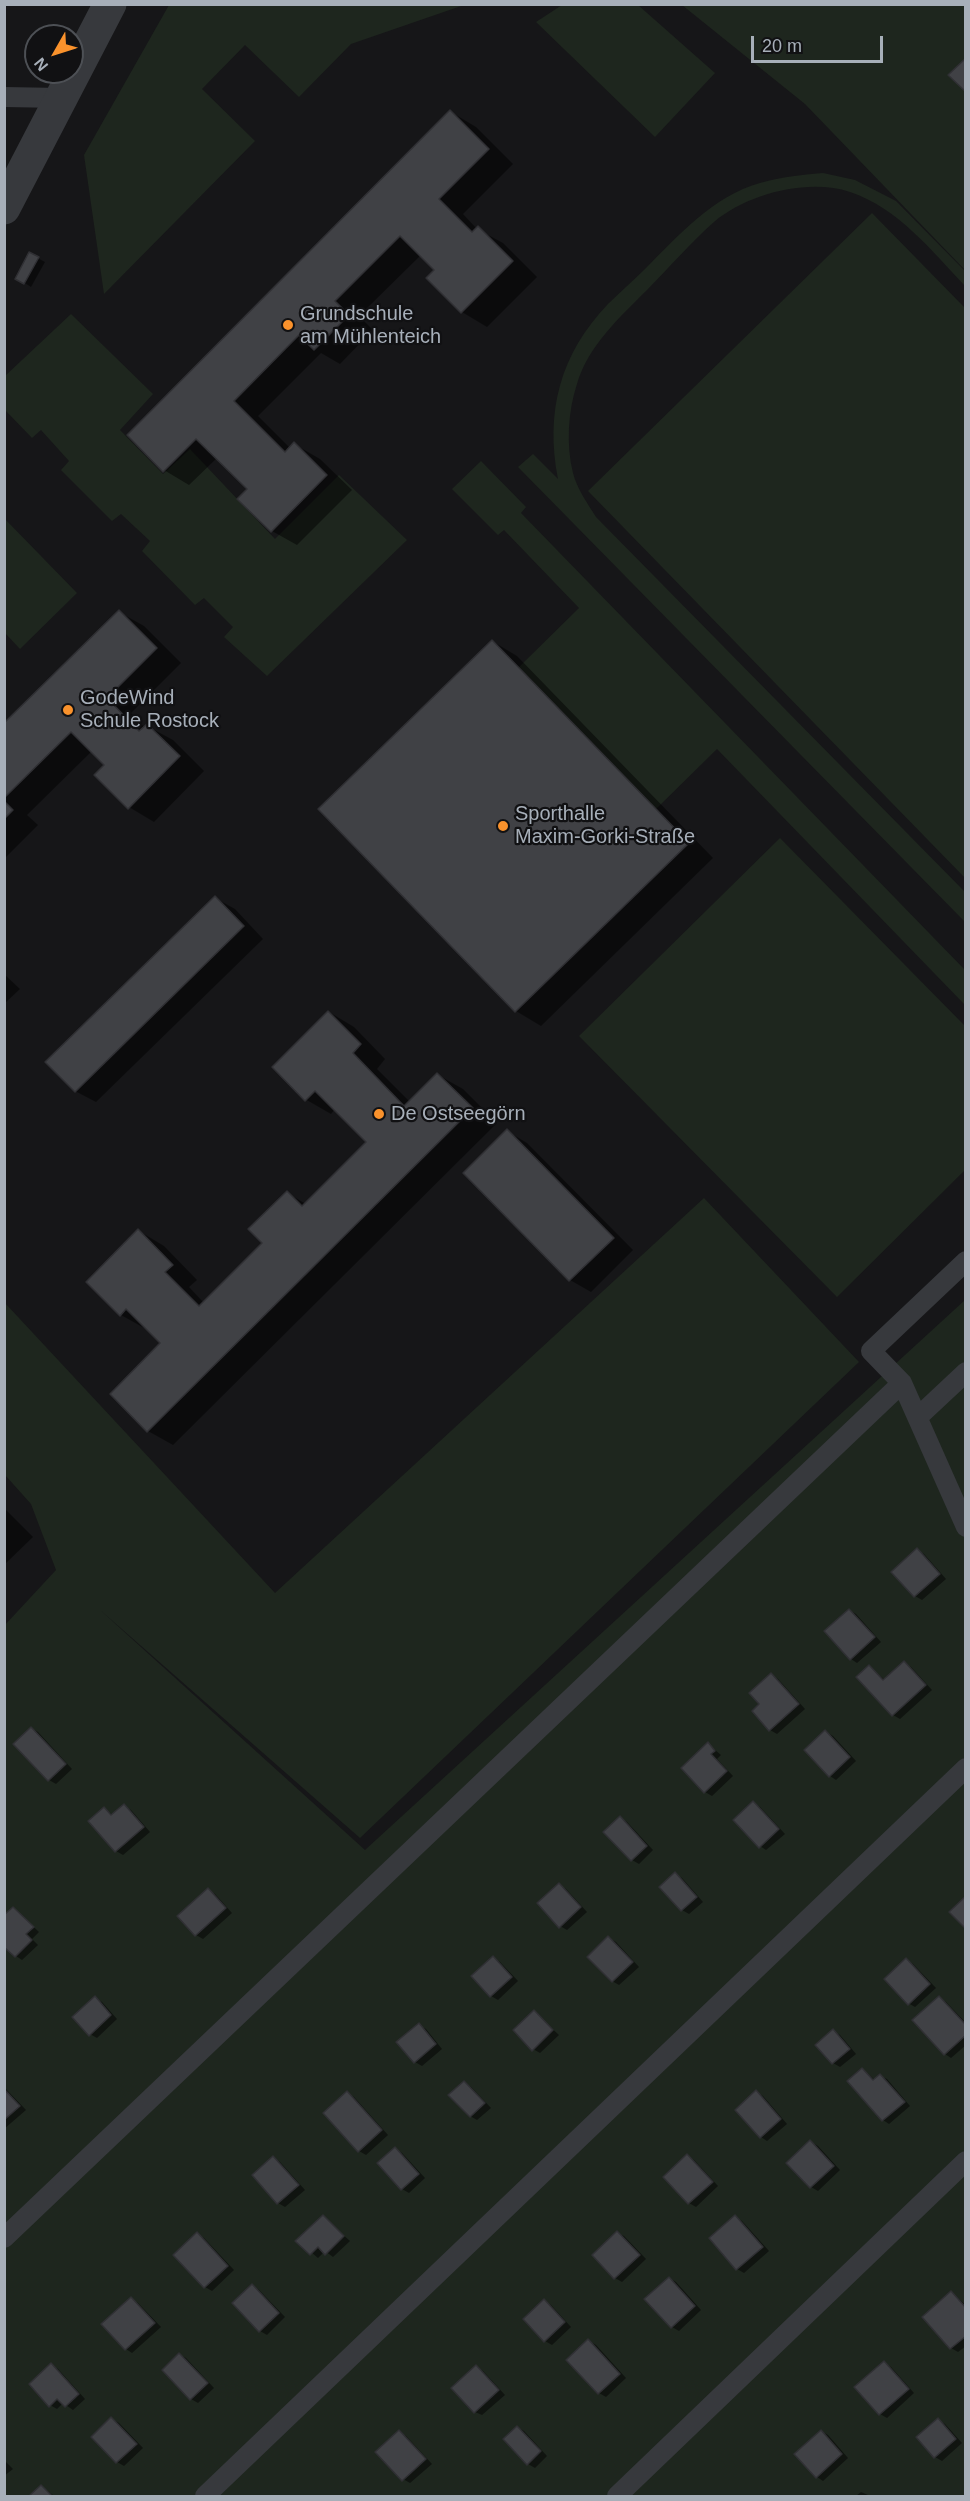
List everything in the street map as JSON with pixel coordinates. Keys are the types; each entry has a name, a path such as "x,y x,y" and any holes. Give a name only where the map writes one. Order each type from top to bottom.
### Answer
{"street":[{"path":"4,208 110,4"}],"lane":[{"path":"4,97 62,98"},
{"path":"966,1261 871,1351 902,1383 966,1527"},
{"path":"918,1417 966,1372"},
{"path":"4,2238 902,1383"},
{"path":"206,2496 966,1768"},
{"path":"617,2496 966,2162"}],"shaded area":[{"path":"169,5 464,5 351,44 299,97 245,45 202,89 255,141 104,294 84,155"},
{"path":"562,5 638,5 715,73 655,137 536,22"},
{"path":"682,5 965,5 965,270 805,104"},
{"path":"823,173 855,180 896,201 965,271 965,286 927,245 899,220 867,199 850,192 833,188 797,188 779,191 743,204 728,212 705,230 616,322 589,357 574,394 570,417 569,451 573,473 577,485 596,517 965,892 965,922 518,467 533,454 558,479 554,454 555,407 560,385 578,343 608,304 683,231 712,207 743,189 775,179"},
{"path":"872,213 965,308 965,878 588,491"},
{"path":"71,314 153,394 120,430 163,474 190,449 275,539 339,475 407,540 267,676 224,637 233,627 204,598 195,605 142,551 150,541 121,514 112,521 61,470 69,461 41,430 32,438 5,410 5,376"},
{"path":"481,461 526,507 521,513 965,970 965,1005 717,749 656,809 518,668 579,608 504,530 498,535 452,489"},
{"path":"4,518 77,593 20,649 5,633"},
{"path":"780,838 965,1026 965,1170 837,1297 579,1036"},
{"path":"704,1198 859,1362 360,1838 99,1609 365,1850 965,1300 965,2496 5,2496 4,1626 56,1570 31,1504 5,1475 5,1303 275,1593"}],"building":[{"path":"966,58 966,92 948,75"},
{"name":"Grundschule am Mühlenteich","path":"450,110 489,149 439,199 472,232 478,226 513,261 461,313 426,278 434,270 400,236 335,301 349,315 314,350 299,335 234,401 285,452 294,442 327,475 271,532 237,499 247,489 196,439 163,472 127,435"},
{"path":"29,252 39,257 24,284 15,279"},
{"name":"GodeWind Schule Rostock","path":"119,610 157,648 107,698 139,731 147,724 180,756 128,809 94,775 104,765 71,732 4,798 4,723"},
{"name":"Sporthalle Maxim-Gorki-Straße","path":"492,640 689,843 515,1012 318,809"},
{"path":"4,801 13,810 4,819"},
{"path":"215,896 244,926 75,1092 45,1062"},
{"path":"328,1011 361,1044 353,1053 404,1106 437,1073 473,1108 147,1432 110,1394 160,1343 126,1309 120,1316 86,1282 138,1229 173,1265 165,1272 199,1306 262,1243 248,1229 287,1191 302,1206 366,1142 315,1091 305,1101 272,1067"},
{"path":"507,1129 614,1238 569,1281 463,1173"},
{"path":"917,1548 940,1574 914,1597 891,1572"},
{"path":"849,1609 875,1637 850,1660 824,1631"},
{"path":"904,1661 926,1685 892,1716 856,1677 869,1665 883,1680"},
{"path":"771,1673 799,1704 769,1731 752,1711 759,1704 749,1693"},
{"path":"31,1727 66,1764 48,1781 13,1744"},
{"path":"825,1730 850,1757 829,1777 804,1750"},
{"path":"708,1742 715,1751 711,1754 727,1771 704,1793 681,1768"},
{"path":"753,1801 779,1829 759,1848 733,1820"},
{"path":"124,1804 144,1827 115,1852 88,1821 104,1807 111,1815"},
{"path":"620,1816 647,1846 631,1861 603,1832"},
{"path":"675,1872 697,1897 681,1911 659,1887"},
{"path":"559,1883 581,1907 559,1928 537,1903"},
{"path":"208,1888 226,1908 195,1936 177,1916"},
{"path":"966,1896 966,1929 949,1912"},
{"path":"13,1907 34,1927 26,1934 32,1940 15,1957 4,1947 4,1915"},
{"path":"608,1936 633,1962 612,1982 587,1957"},
{"path":"493,1956 512,1977 490,1997 471,1976"},
{"path":"906,1958 930,1984 908,2005 884,1979"},
{"path":"95,1996 111,2015 89,2036 72,2017"},
{"path":"939,1996 966,2025 966,2035 944,2055 912,2020"},
{"path":"534,2010 553,2030 532,2051 513,2030"},
{"path":"419,2023 436,2044 414,2063 396,2042"},
{"path":"833,2029 850,2049 832,2064 815,2045"},
{"path":"862,2068 873,2080 880,2074 905,2102 882,2121 847,2081"},
{"path":"464,2081 485,2103 470,2117 448,2095"},
{"path":"4,2089 20,2106 4,2120"},
{"path":"756,2090 781,2119 760,2138 735,2110"},
{"path":"347,2091 382,2130 358,2152 323,2113"},
{"path":"810,2140 834,2166 810,2188 786,2163"},
{"path":"395,2147 419,2174 401,2190 377,2163"},
{"path":"687,2154 713,2182 688,2204 663,2177"},
{"path":"273,2156 299,2185 277,2204 252,2175"},
{"path":"323,2215 344,2236 325,2255 318,2247 310,2255 295,2241"},
{"path":"735,2215 763,2247 736,2270 709,2238"},
{"path":"617,2231 640,2255 614,2279 592,2255"},
{"path":"197,2232 228,2266 204,2288 173,2255"},
{"path":"669,2277 695,2306 671,2328 644,2299"},
{"path":"252,2284 279,2313 259,2332 232,2303"},
{"path":"951,2291 966,2308 966,2336 950,2349 922,2317"},
{"path":"131,2297 155,2323 125,2350 101,2324"},
{"path":"544,2299 565,2322 544,2342 523,2319"},
{"path":"588,2339 620,2374 598,2394 566,2360"},
{"path":"179,2353 208,2383 190,2400 162,2370"},
{"path":"884,2361 909,2389 879,2415 854,2387"},
{"path":"51,2363 79,2394 65,2407 57,2399 49,2407 29,2384"},
{"path":"476,2365 499,2390 474,2413 451,2388"},
{"path":"111,2417 137,2444 116,2463 91,2437"},
{"path":"938,2418 956,2439 934,2458 916,2437"},
{"path":"517,2426 541,2451 527,2465 503,2439"},
{"path":"399,2430 426,2459 402,2481 375,2452"},
{"path":"821,2430 842,2454 816,2478 794,2454"},
{"path":"41,2485 52,2496 29,2496"}],"place":[{"name":"Grundschule am Mühlenteich","path":"288,325"},
{"name":"GodeWind Schule Rostock","path":"68,710"},
{"name":"Sporthalle Maxim-Gorki-Straße","path":"503,826"},
{"name":"De Ostseegörn","path":"379,1114"}]}
